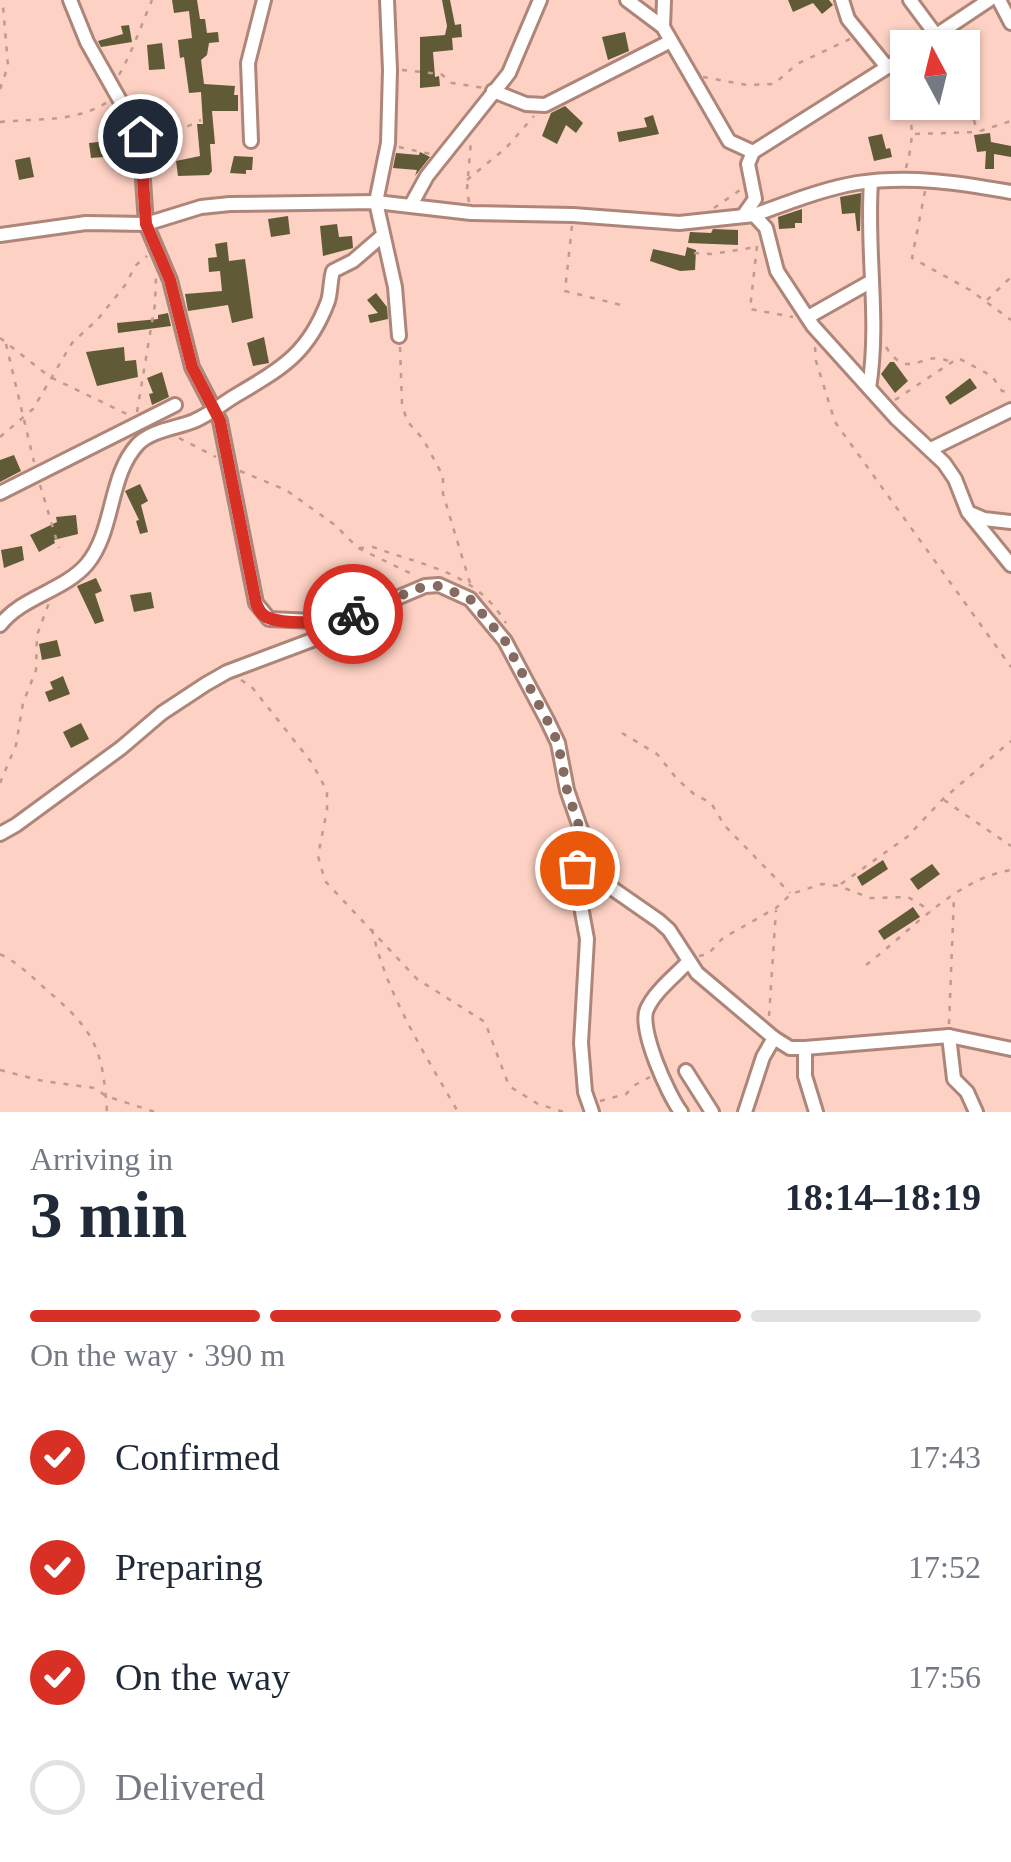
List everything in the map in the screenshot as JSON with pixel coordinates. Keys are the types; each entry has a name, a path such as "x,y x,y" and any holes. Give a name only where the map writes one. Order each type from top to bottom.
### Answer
{"street":[{"path":"70,0 87,42 134,122 142,148 146,224 170,280 192,367 216,411 256,603 264,616 274,620 336,622 366,607 436,584 470,599 516,658 558,743 567,790 588,853 604,882 670,930 697,973 771,1035 790,1048 949,1036 1011,1050"},
{"path":"252,142 248,63 264,0"},
{"path":"387,0 388,144 376,202 395,286 400,336"},
{"path":"411,206 442,156 508,73 540,0"},
{"path":"627,0 663,26"},
{"path":"664,0 663,26 691,78 730,141 753,152"},
{"path":"842,0 848,19 887,68"},
{"path":"910,0 932,30"},
{"path":"944,30 989,0"},
{"path":"999,0 1011,23"},
{"path":"493,91 526,104 545,106 670,41"},
{"path":"748,215 756,199 748,162 753,152 890,66"},
{"path":"0,235 86,223 146,224 216,204 376,202 471,213 700,222 748,215 819,192 871,182 928,180 1011,192"},
{"path":"870,388 875,328 870,282 871,182"},
{"path":"748,215 766,228 777,270 811,321 885,406 931,448 956,479 968,512 1011,565"},
{"path":"0,625 11,612 76,575 90,561 106,526 121,476 140,442 216,411 286,366 317,324 330,296 333,271 353,261 382,236"},
{"path":"811,321 870,282"},
{"path":"0,494 64,463 137,420 174,405"},
{"path":"931,448 1011,410"},
{"path":"968,512 984,519 1011,522"},
{"path":"0,834 92,770 162,713 226,672 345,628 381,604"},
{"path":"588,853 580,860 577,878 587,939 581,1043 590,1108"},
{"path":"680,1112 660,1073 644,1018 646,1010 688,961"},
{"path":"745,1112 771,1035"},
{"path":"949,1036 954,1079 967,1092 976,1112"},
{"path":"804,1048 805,1076 816,1112"},
{"path":"686,1071 712,1112"}],"path":[{"path":"0,122 74,117 94,111 116,91 152,0"},
{"path":"0,88 8,66 3,6"},
{"path":"691,78 774,84 796,64 860,34"},
{"path":"887,68 905,102 914,134 903,179"},
{"path":"390,70 441,74 452,83 476,84 493,91"},
{"path":"468,180 506,148 526,122 545,106"},
{"path":"471,213 468,180 474,116"},
{"path":"142,148 200,120"},
{"path":"974,120 978,132"},
{"path":"914,134 978,132 1011,120"},
{"path":"388,144 442,156"},
{"path":"700,222 736,195 751,172"},
{"path":"928,180 912,258 986,300 1011,320"},
{"path":"573,215 565,292 625,306"},
{"path":"766,228 757,246 750,308 811,321 816,361 835,422 1011,667"},
{"path":"694,253 757,246"},
{"path":"0,437 25,416 72,343 110,306 135,266 158,252"},
{"path":"0,338 50,377 137,420 158,252"},
{"path":"986,300 1011,278"},
{"path":"875,328 901,364 940,357 950,362"},
{"path":"400,336 402,404 407,420 443,476 443,494 470,583"},
{"path":"6,342 36,474 59,548"},
{"path":"885,406 962,358 992,376 1002,391 1011,392"},
{"path":"165,430 229,467 286,490 379,561 436,584"},
{"path":"0,783 16,746 23,703 36,670 38,635 56,585"},
{"path":"226,672 251,686 320,773 328,798 318,865 325,881 426,986 485,1022 509,1086 538,1104 564,1112"},
{"path":"622,734 658,754 677,779 711,803 725,826 791,894"},
{"path":"840,886 907,838 942,799 1011,741"},
{"path":"942,799 1011,846"},
{"path":"866,965 932,911 987,874 1011,870"},
{"path":"688,961 708,954 724,938 776,908 791,894 822,884 840,886 870,898 908,897 932,911"},
{"path":"949,1036 954,896"},
{"path":"771,1035 776,908"},
{"path":"372,928 377,954 411,1029 458,1112"},
{"path":"0,954 24,968 76,1014 91,1036 104,1068 107,1112"},
{"path":"0,1070 95,1088 106,1096 154,1112"},
{"path":"590,1108 626,1094 635,1084 660,1073"}],"building":[{"path":"172,0 197,0 207,33 218,32 219,42 209,43 207,55 201,60 204,84 235,86 234,95 238,95 238,111 212,111 215,144 210,144 209,175 178,176 176,161 200,156 197,124 203,124 201,92 189,93 184,57 180,58 178,40 192,38 189,11 174,13"},
{"path":"442,0 450,0 455,25 461,24 462,37 452,38 453,50 433,52 435,77 439,76 440,86 420,88 420,37 445,35"},
{"path":"788,0 829,0 833,5 822,14 813,3 793,12"},
{"path":"129,25 132,42 101,47 98,41 123,34 121,26"},
{"path":"625,32 629,51 608,60 602,37"},
{"path":"162,43 165,69 149,70 147,45"},
{"path":"565,106 583,123 576,133 566,125 557,144 542,136 551,113"},
{"path":"653,115 659,134 619,142 617,132 647,127 644,118"},
{"path":"990,133 991,142 1011,146 1011,157 994,154 994,169 985,169 986,151 977,152 974,135"},
{"path":"882,134 892,157 874,161 868,137"},
{"path":"126,137 128,155 91,158 89,143"},
{"path":"420,152 430,157 415,176 417,170 393,168 396,153"},
{"path":"234,156 253,157 252,170 246,170 246,174 230,173"},
{"path":"30,157 34,177 19,180 15,160"},
{"path":"861,193 857,231 855,213 842,214 840,197"},
{"path":"802,209 802,223 795,223 795,228 779,229 778,217"},
{"path":"288,216 290,234 271,237 268,219"},
{"path":"337,224 339,237 352,236 353,248 323,256 320,226"},
{"path":"713,229 738,230 738,245 688,243 690,232 711,233"},
{"path":"227,242 229,261 245,259 253,318 232,323 228,305 188,311 185,294 222,291 220,271 209,272 208,258 217,257 215,244"},
{"path":"687,247 696,250 695,270 680,271 650,261 653,249 685,256"},
{"path":"376,293 387,307 388,319 370,323 368,315 378,313 367,300"},
{"path":"168,313 171,326 118,333 117,323 158,319 158,315"},
{"path":"264,337 269,363 253,366 247,343"},
{"path":"124,347 125,361 136,360 138,377 97,386 86,352"},
{"path":"890,362 908,381 895,393 881,374"},
{"path":"162,372 169,397 152,405 149,394 153,393 147,378"},
{"path":"970,378 977,388 950,405 945,397"},
{"path":"14,455 21,471 0,482 0,460"},
{"path":"140,484 148,501 141,505 148,532 140,534 136,521 139,520 125,491"},
{"path":"76,515 78,534 54,540 39,552 30,535 57,522 56,517"},
{"path":"22,546 24,560 4,568 1,550"},
{"path":"96,578 102,591 95,594 104,621 95,624 77,586"},
{"path":"151,592 154,608 134,612 130,595"},
{"path":"57,640 61,656 42,660 39,644"},
{"path":"63,676 70,694 49,702 45,692 53,689 50,682"},
{"path":"81,723 89,739 71,748 63,732"},
{"path":"883,860 888,869 862,886 857,877"},
{"path":"932,864 940,874 918,890 910,879"},
{"path":"913,907 920,917 884,940 878,931"}],"way so far":[{"path":"353,614 436,584 470,599 516,658 558,743 567,790 588,853 577,868"}],"route":[{"path":"140,136 146,224 170,280 192,367 220,421 260,612 274,620 336,622 353,614"}]}
